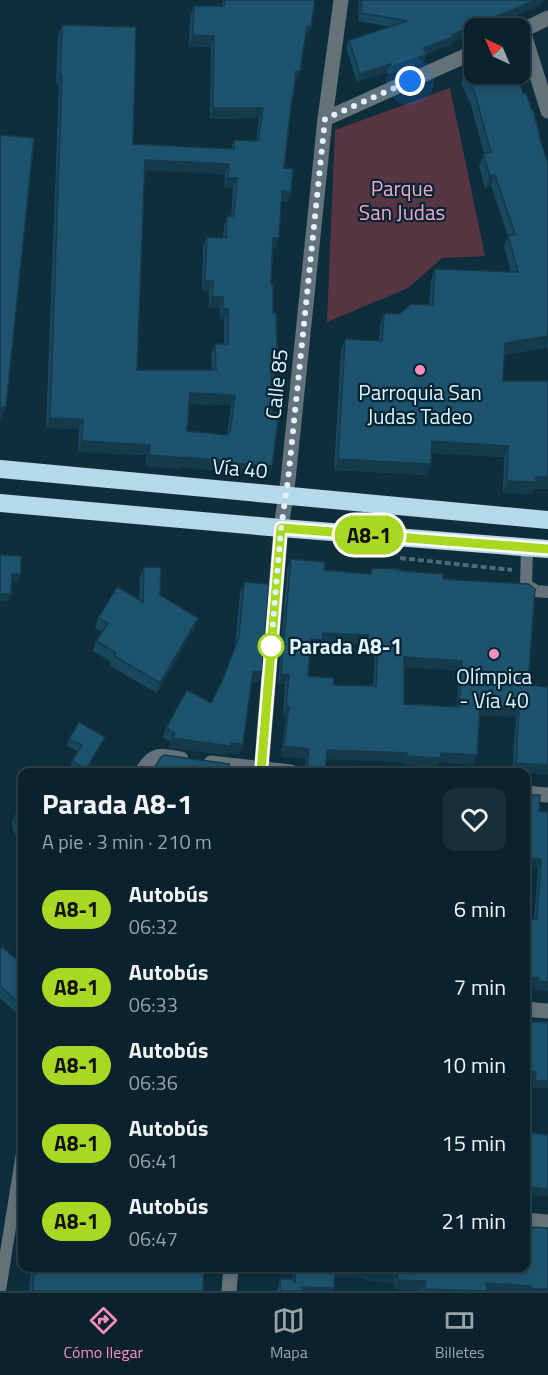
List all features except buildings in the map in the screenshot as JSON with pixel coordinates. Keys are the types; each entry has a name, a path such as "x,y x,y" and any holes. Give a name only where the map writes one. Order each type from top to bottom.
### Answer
{"highway":[{"name":"Vía 40","path":"0,469 548,520"},
{"path":"0,503 548,549"}],"street":[{"name":"Calle 85","path":"261,768 281,528 325,119 341,0"},
{"path":"530,27 548,18"},
{"path":"325,119 464,56"},
{"path":"530,58 548,111"},
{"path":"145,768 149,761 159,756 241,768"},
{"path":"530,793 548,795"},
{"path":"530,1009 548,1011"},
{"path":"530,1220 548,1222"},
{"path":"229,1291 231,1272"}],"lane":[{"path":"527,548 526,585 536,591 548,592"},
{"path":"0,1290 18,1178"}],"path":[{"path":"397,558 526,571"}],"green space":[{"name":"Parque San Judas","path":"450,88 485,256 442,258 408,288 327,322 335,130"}],"bus line":[{"name":"A8-1","path":"261,768 281,528 548,549"}],"place":[{"name":"Parroquia San Judas Tadeo","path":"420,370"},
{"name":"Parada A8-1","path":"271,646"},
{"name":"Olímpica - Vía 40","path":"494,654"}],"route":[{"path":"271,646 281,528 288,480 325,119 410,81"}]}
